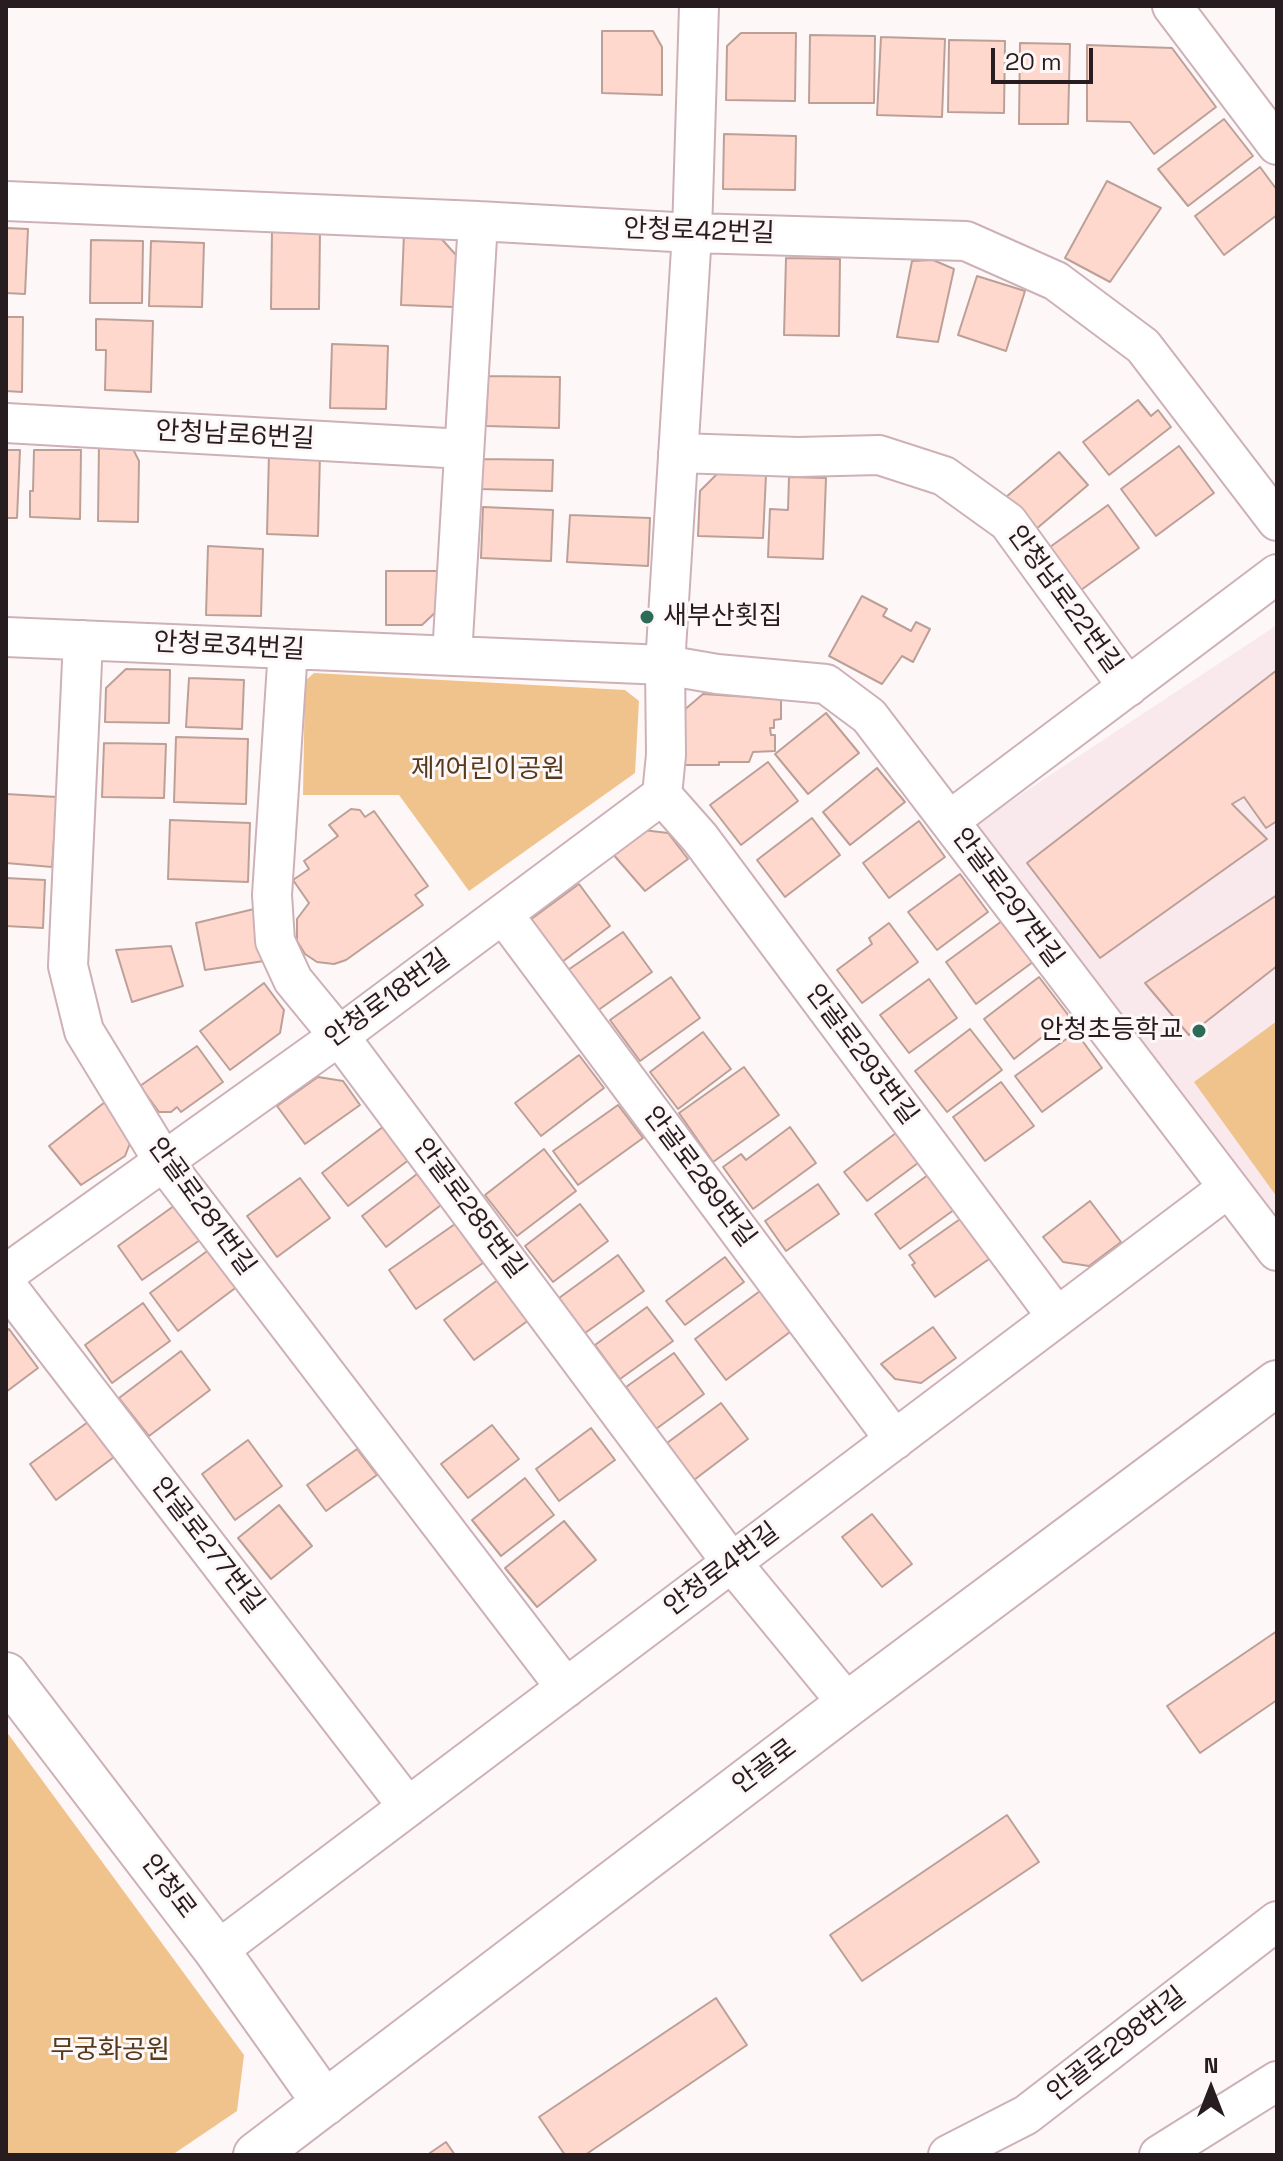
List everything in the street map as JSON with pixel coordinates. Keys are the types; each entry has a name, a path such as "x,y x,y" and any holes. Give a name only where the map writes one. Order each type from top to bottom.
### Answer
{"main road":[{"name":"안골로","path":"256,2155 848,1704 1277,1383"},
{"name":"안청로","path":"6,1675 217,1951 325,2103"}],"street":[{"path":"662,795 666,755 665,665 692,233 699,6"},
{"path":"1172,6 1277,145"},
{"name":"안청로42번길","path":"6,201 692,233 966,241 1056,281 1143,346 1277,521"},
{"path":"452,656 478,221"},
{"name":"안청남로6번길","path":"6,423 464,449"},
{"name":"안청남로22번길","path":"678,453 798,457 879,455 944,476 1008,522 1128,687"},
{"path":"949,821 1277,574"},
{"name":"안청로34번길","path":"6,637 665,665"},
{"name":"안골로281번길","path":"83,640 68,966 84,1031 164,1162 566,1688"},
{"name":"안골로285번길","path":"288,649 272,895 275,941 293,980 339,1036 732,1563 848,1704"},
{"name":"안골로297번길","path":"665,665 717,674 826,684 869,716 1277,1251"},
{"name":"안청로18번길","path":"6,1274 339,1036 662,795"},
{"name":"안골로293번길","path":"662,795 700,838 1057,1317"},
{"name":"안골로289번길","path":"503,914 895,1440"},
{"name":"안청로4번길","path":"217,1951 1228,1188"},
{"name":"안골로277번길","path":"6,1285 408,1807"},
{"name":"안골로298번길","path":"948,2155 1026,2115 1277,1921"},
{"path":"1159,2155 1277,2081"}],"shaded area":[{"name":"안청초등학교","path":"1277,625 1277,1231 967,830"}],"green space":[{"name":"제1어린이공원","path":"314,673 625,690 639,701 635,773 469,891 399,795 303,795 305,681"},
{"path":"1277,1021 1277,1197 1194,1082"},
{"name":"무궁화공원","path":"6,1731 244,2055 237,2111 172,2155 6,2155"}],"building":[{"path":"602,31 653,31 662,47 662,95 602,93"},
{"path":"741,33 796,33 795,101 726,100 727,46"},
{"path":"810,35 875,36 874,103 809,103"},
{"path":"881,37 945,39 942,117 877,115"},
{"path":"949,40 1005,41 1004,113 948,112"},
{"path":"1020,43 1070,44 1068,124 1019,124"},
{"path":"1087,45 1172,48 1216,107 1154,154 1130,122 1087,121"},
{"path":"1224,119 1253,156 1188,206 1158,169"},
{"path":"724,134 796,136 795,190 723,189"},
{"path":"1260,167 1277,190 1277,215 1224,255 1195,216"},
{"path":"1107,181 1161,208 1110,282 1065,258"},
{"path":"6,228 28,229 25,294 6,293"},
{"path":"272,230 320,231 319,309 271,309"},
{"path":"404,234 438,235 456,255 454,307 401,305"},
{"path":"91,240 143,241 142,303 90,303"},
{"path":"151,241 204,243 202,307 149,306"},
{"path":"786,258 840,259 839,336 784,335"},
{"path":"933,260 954,269 938,342 897,337 912,261"},
{"path":"977,276 1025,291 1006,351 958,335"},
{"path":"6,317 23,317 22,392 6,391"},
{"path":"96,319 153,321 151,392 105,390 106,350 96,350"},
{"path":"332,344 388,346 386,409 330,408"},
{"path":"488,376 560,377 559,428 486,426"},
{"path":"1138,400 1151,416 1158,410 1171,427 1109,475 1083,442"},
{"path":"99,443 131,445 139,461 138,522 98,521"},
{"path":"1179,446 1214,493 1156,536 1121,489"},
{"path":"6,450 20,450 17,518 6,518"},
{"path":"34,450 81,450 80,519 30,517"},
{"path":"1059,452 1088,485 1035,530 1006,497"},
{"path":"269,453 320,454 318,536 267,534"},
{"path":"481,459 553,460 552,491 480,489"},
{"path":"719,472 766,475 763,538 698,536 700,491"},
{"path":"789,477 826,478 823,559 768,557 770,509 788,510"},
{"path":"1108,505 1139,548 1081,590 1050,547"},
{"path":"483,507 553,510 551,561 481,558"},
{"path":"570,515 650,518 648,566 567,562"},
{"path":"208,546 263,549 261,616 206,615"},
{"path":"386,571 441,571 441,607 422,625 386,625"},
{"path":"862,596 887,609 883,616 911,631 916,622 930,629 913,662 902,656 882,684 829,656"},
{"path":"126,669 170,670 169,723 105,722 106,688"},
{"name":"안청초등학교","path":"1277,670 1277,821 1266,828 1244,797 1232,804 1267,839 1100,958 1027,863"},
{"path":"189,678 244,680 242,729 186,727"},
{"path":"703,694 781,699 781,719 774,720 774,728 770,728 771,735 775,735 775,751 753,752 749,762 682,765 683,711"},
{"path":"826,713 859,753 808,794 775,754"},
{"path":"176,737 248,739 246,804 174,802"},
{"path":"104,743 166,744 164,798 102,797"},
{"path":"768,762 798,801 741,845 710,805"},
{"path":"877,768 905,802 850,845 823,812"},
{"path":"6,794 57,797 52,867 6,863"},
{"path":"351,809 360,810 365,817 374,811 428,886 415,895 423,905 346,960 334,964 317,962 305,954 297,941 297,919 309,903 293,880 309,869 304,861 338,836 329,825"},
{"path":"812,818 840,855 785,897 757,860"},
{"path":"170,820 250,823 248,882 168,879"},
{"path":"919,821 945,857 889,898 863,863"},
{"path":"643,830 668,833 688,859 645,891 612,853"},
{"path":"960,874 988,912 937,950 908,912"},
{"path":"6,878 45,880 43,928 6,926"},
{"path":"579,884 610,926 562,962 530,920"},
{"name":"안청초등학교","path":"1277,895 1277,966 1189,1035 1145,983"},
{"path":"254,909 264,961 205,970 196,923"},
{"path":"1002,921 1033,962 976,1004 946,962"},
{"path":"889,923 918,962 862,1003 837,970 872,944 869,938"},
{"path":"623,932 652,972 597,1011 568,970"},
{"path":"171,946 183,986 132,1002 116,950"},
{"path":"671,977 700,1018 640,1061 610,1020"},
{"path":"1039,977 1069,1016 1014,1059 984,1019"},
{"path":"929,979 957,1018 909,1053 880,1015"},
{"path":"264,983 284,1010 280,1033 230,1070 200,1031"},
{"path":"970,1029 1002,1070 947,1112 915,1071"},
{"path":"703,1032 731,1069 678,1109 650,1072"},
{"path":"1076,1032 1102,1068 1042,1112 1015,1076"},
{"path":"197,1046 223,1082 181,1112 177,1107 171,1112 159,1112 140,1086"},
{"path":"579,1055 604,1088 541,1136 515,1103"},
{"path":"744,1067 779,1115 713,1162 679,1113"},
{"path":"318,1077 343,1081 360,1105 305,1144 277,1106"},
{"path":"1001,1082 1034,1126 985,1161 953,1117"},
{"path":"105,1102 132,1138 125,1156 81,1185 49,1146"},
{"path":"618,1105 643,1138 578,1185 553,1151"},
{"path":"384,1126 410,1159 348,1206 322,1173"},
{"path":"790,1127 816,1163 753,1209 723,1167 741,1154 746,1160"},
{"path":"900,1130 922,1160 867,1201 844,1172"},
{"path":"544,1149 576,1191 517,1236 485,1195"},
{"path":"936,1169 962,1204 900,1249 875,1214"},
{"path":"417,1174 441,1205 386,1247 362,1216"},
{"path":"300,1178 330,1218 277,1257 247,1216"},
{"path":"818,1184 839,1214 786,1251 765,1221"},
{"path":"1090,1201 1121,1242 1089,1266 1063,1262 1043,1237"},
{"path":"178,1203 203,1238 142,1280 118,1246"},
{"path":"580,1204 608,1241 553,1282 525,1246"},
{"path":"963,1217 992,1257 935,1297 912,1265 915,1263 909,1255"},
{"path":"455,1224 483,1263 416,1309 389,1270"},
{"path":"210,1249 238,1286 178,1331 150,1293"},
{"path":"618,1255 644,1291 585,1333 559,1298"},
{"path":"725,1257 744,1282 685,1325 666,1301"},
{"path":"503,1276 533,1317 474,1360 444,1320"},
{"path":"760,1291 790,1332 726,1380 695,1339"},
{"path":"143,1303 170,1341 112,1383 85,1345"},
{"path":"647,1307 673,1341 620,1379 595,1345"},
{"path":"933,1327 956,1358 921,1383 895,1379 881,1364"},
{"path":"9,1329 38,1368 6,1392 6,1332"},
{"path":"181,1351 210,1390 149,1436 119,1398"},
{"path":"674,1353 704,1394 656,1429 626,1387"},
{"path":"721,1403 748,1439 694,1480 667,1443"},
{"path":"88,1422 114,1457 56,1500 30,1464"},
{"path":"492,1425 519,1459 468,1498 441,1464"},
{"path":"591,1428 615,1460 559,1501 536,1469"},
{"path":"248,1440 282,1486 235,1520 202,1474"},
{"path":"357,1449 377,1475 326,1511 307,1485"},
{"path":"525,1478 554,1515 501,1556 472,1520"},
{"path":"279,1505 312,1546 271,1579 238,1538"},
{"path":"872,1514 912,1564 882,1587 842,1537"},
{"path":"564,1521 596,1560 537,1607 505,1568"},
{"path":"1277,1631 1277,1700 1200,1753 1167,1706"},
{"path":"1007,1815 1039,1862 862,1981 830,1935"},
{"path":"716,1998 747,2045 585,2155 565,2155 539,2117"},
{"path":"446,2142 455,2155 427,2155"}],"place":[{"name":"새부산횟집","path":"647,617"},
{"name":"안청초등학교","path":"1199,1031"}]}
